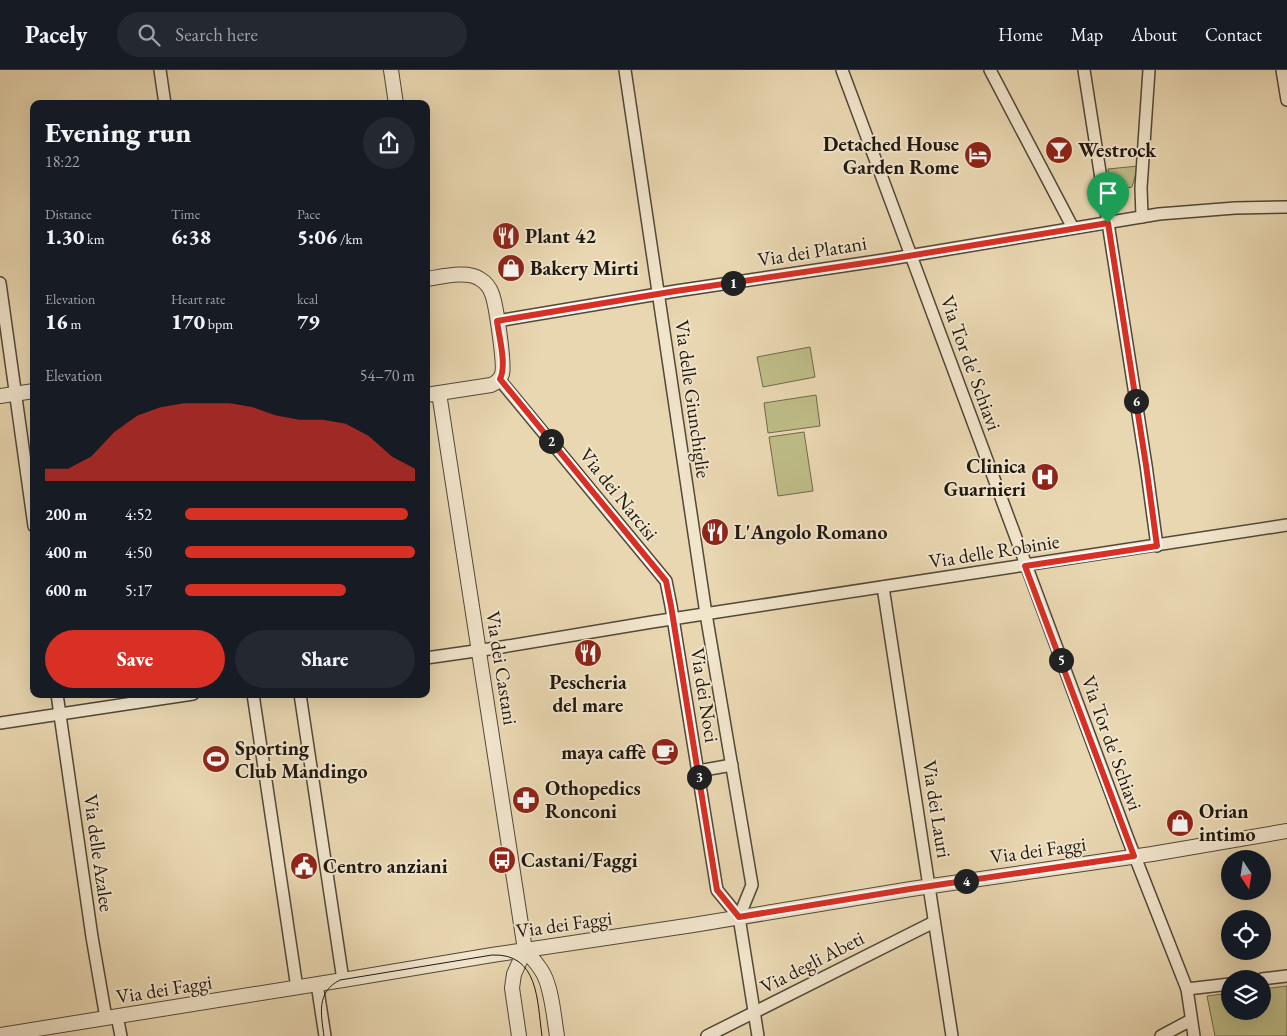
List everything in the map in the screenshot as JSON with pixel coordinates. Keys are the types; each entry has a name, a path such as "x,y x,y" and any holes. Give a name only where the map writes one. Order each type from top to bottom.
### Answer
{"street":[{"path":"160,70 164,100"},
{"path":"391,70 395,100"},
{"name":"Via delle Giunchiglie","path":"625,70 706,614"},
{"name":"Via Tor de' Schiavi","path":"842,70 1025,566 1134,856 1187,989 1194,1036"},
{"path":"990,70 1073,228"},
{"path":"1084,70 1157,546"},
{"path":"1149,70 1141,188 1142,217 1190,211 1287,207"},
{"path":"1282,70 1287,100"},
{"name":"Via dei Platani","path":"497,321 1142,217"},
{"path":"430,279 467,275 481,279 490,288 494,301 503,365 500,379 488,386 433,394"},
{"path":"0,283 30,496"},
{"name":"Via dei Narcisi","path":"500,379 666,581 673,619"},
{"path":"0,396 30,391"},
{"name":"Via dei Castani","path":"433,394 478,651 525,950"},
{"name":"Via delle Robinie","path":"673,619 1287,525"},
{"name":"Via dei Lauri","path":"883,587 952,1036"},
{"name":"Via dei Noci","path":"706,614 752,884 739,917"},
{"path":"430,657 673,619"},
{"name":"Via dei Noci","path":"673,619 717,890 739,917 758,1036"},
{"name":"Via delle Azalee","path":"58,698 91,927 111,1017 121,1036"},
{"path":"0,723 167,698"},
{"path":"254,698 297,988"},
{"path":"301,698 343,980"},
{"path":"698,771 732,765"},
{"name":"Via dei Faggi","path":"0,1035 930,886 1287,832"},
{"name":"Via degli Abeti","path":"706,1036 934,922"},
{"path":"519,1036 512,983 525,950 537,964 545,978 557,1036"},
{"path":"1271,978 1287,976"},
{"path":"317,984 325,1036"},
{"path":"1187,989 1221,985"},
{"path":"1161,1036 1191,1020"}],"shaded area":[{"path":"1138,166 1132,187 1111,191 1108,169"},
{"path":"810,347 815,377 763,387 757,357"},
{"path":"816,395 820,426 768,433 764,403"},
{"path":"804,432 813,491 778,496 769,437"},
{"path":"1287,986 1287,1036 1215,1036 1207,996 1221,994 1221,1020 1271,1020 1271,988"}],"tram line":[{"path":"324,1036 322,1004 327,991 340,980 492,955 507,956 519,962 527,971 533,982 536,994 542,1036"}],"place":[{"name":"Westrock","path":"1059,150"},
{"name":"Detached House Garden Rome","path":"978,155"},
{"name":"Plant 42","path":"506,236"},
{"name":"Bakery Mirti","path":"511,268"},
{"name":"Clinica Guarnieri","path":"1045,477"},
{"name":"L'Angolo Romano","path":"715,532"},
{"name":"Pescheria del mare","path":"588,653"},
{"name":"maya caffè","path":"665,752"},
{"name":"Sporting Club Mandingo","path":"216,759"},
{"name":"Othopedics Ronconi","path":"526,800"},
{"name":"Orian intimo","path":"1180,823"},
{"name":"Castani/Faggi","path":"502,860"},
{"name":"Centro anziani","path":"304,866"}],"route":[{"path":"1108,223 1157,546 1025,566 1134,856 774,910 739,917 717,890 666,581 500,379 503,365 497,321 1108,223"}]}
